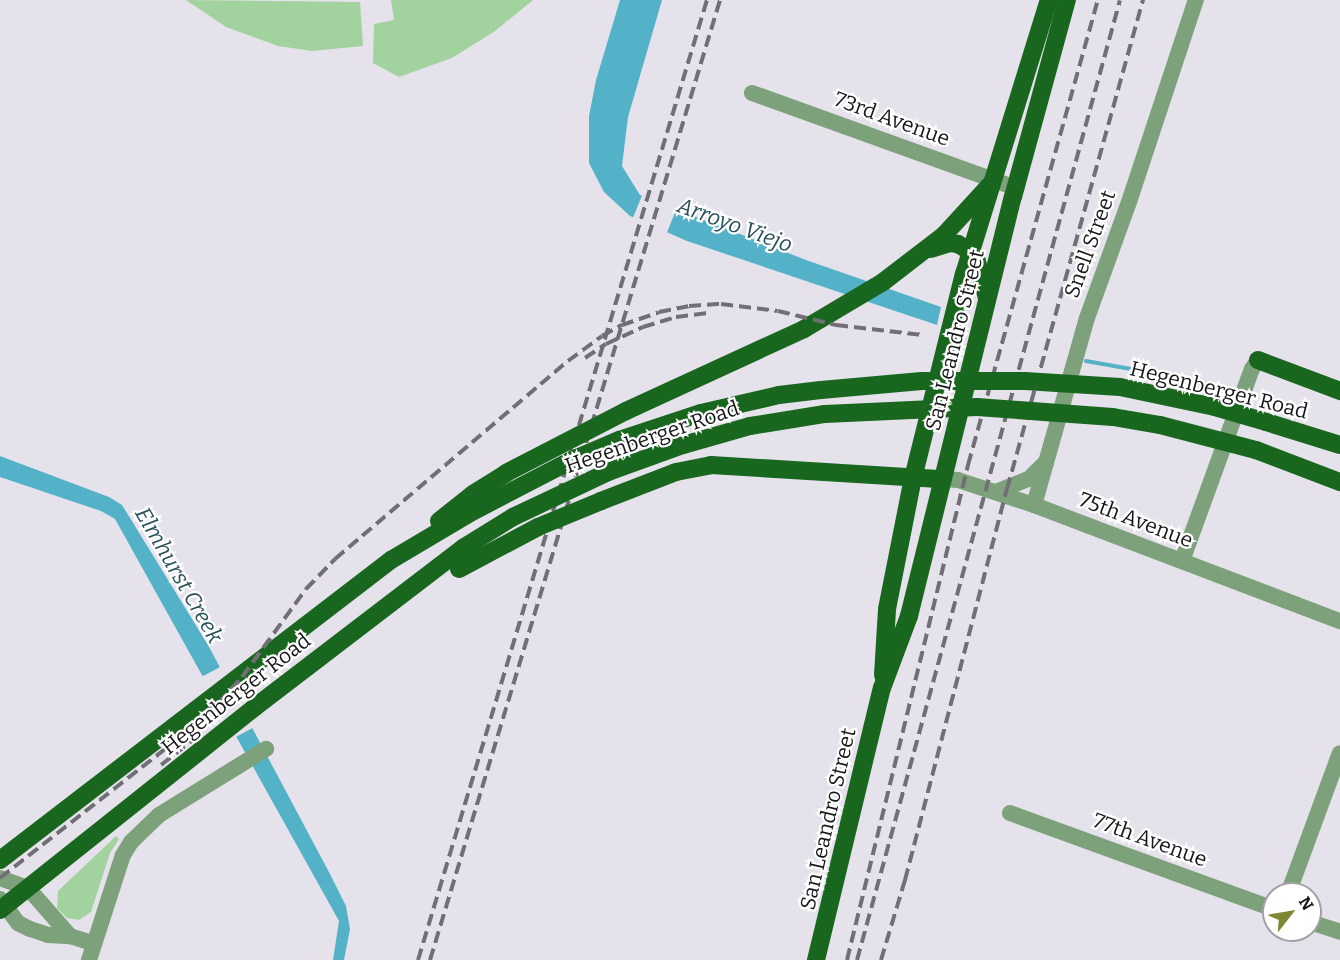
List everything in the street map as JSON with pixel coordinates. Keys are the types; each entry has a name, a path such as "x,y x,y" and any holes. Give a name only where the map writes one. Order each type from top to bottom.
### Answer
{"main road":[{"name":"San Leandro Street","path":"882,688 887,609 913,478 971,252 1049,0"},
{"name":"San Leandro Street","path":"816,960 882,688 909,616 1016,188 1067,0"},
{"path":"391,560 473,494 506,473 626,411 804,329 883,282 954,226 994,180"},
{"path":"917,257 950,243 958,244 971,252 979,266 988,302"},
{"path":"1258,360 1340,391"},
{"name":"Hegenberger Road","path":"0,860 391,560 470,513 536,478 619,440 701,413 779,395 821,390 922,381 1025,381 1120,387 1215,407 1340,445"},
{"name":"Hegenberger Road","path":"2,905 28,888 226,729 463,548 513,517 608,472 683,445 750,426 825,414 977,407 1113,417 1160,425 1256,450 1340,482"},
{"name":"75th Avenue","path":"383,609 538,527 676,472 711,465 943,479"}],"street":[{"name":"Snell Street","path":"1034,505 1087,318 1129,202 1196,0"},
{"name":"73rd Avenue","path":"752,93 1016,188"},
{"path":"1182,561 1252,369 1258,360"},
{"path":"996,492 1029,479 1047,462"},
{"name":"75th Avenue","path":"943,479 958,480 1034,505 1340,621"},
{"path":"0,878 28,888 70,936 91,952 123,855 130,842 159,815 266,749"},
{"path":"1293,882 1336,777 1340,753"},
{"name":"77th Avenue","path":"1010,813 1262,905"},
{"path":"2,905 18,923 30,929 48,935 70,936"},
{"path":"1322,926 1340,932"}],"green space":[{"path":"186,0 360,2 363,46 312,51 278,46 226,27"},
{"path":"391,0 533,0 495,31 452,58 399,77 373,63 374,24 394,20"},
{"path":"116,836 119,839 110,853 91,912 79,920 67,918 57,908 58,891"}],"water":[{"path":"620,0 662,0 628,117 622,166 640,195 806,260 941,307 937,325 687,241 630,216 604,192 589,163 589,116 596,80"},
{"path":"0,456 109,497 122,505 208,645 346,906 350,929 344,960 333,960 339,921 115,519 101,511 0,477"}],"pier":[{"path":"643,193 677,207 666,235 632,221"},
{"path":"222,666 254,727 231,739 199,678"}],"waterway":[{"name":"Arroyo Viejo","path":"1086,361 1181,378 1227,390"}],"railway":[{"path":"418,960 707,0"},
{"path":"430,960 720,0"},
{"path":"847,960 968,465 1098,0"},
{"path":"857,960 1120,0"},
{"path":"881,960 905,880 1007,489 1143,0"},
{"path":"0,878 207,716 242,677 306,589 335,559 568,361 602,336 622,325 659,312 689,306 721,304 778,311 836,325 922,335"},
{"path":"585,358 606,344 643,327 676,317 710,313"},
{"path":"161,765 194,739"}],"water label":[{"name":"Elmhurst Creek","path":"179,575"}]}
